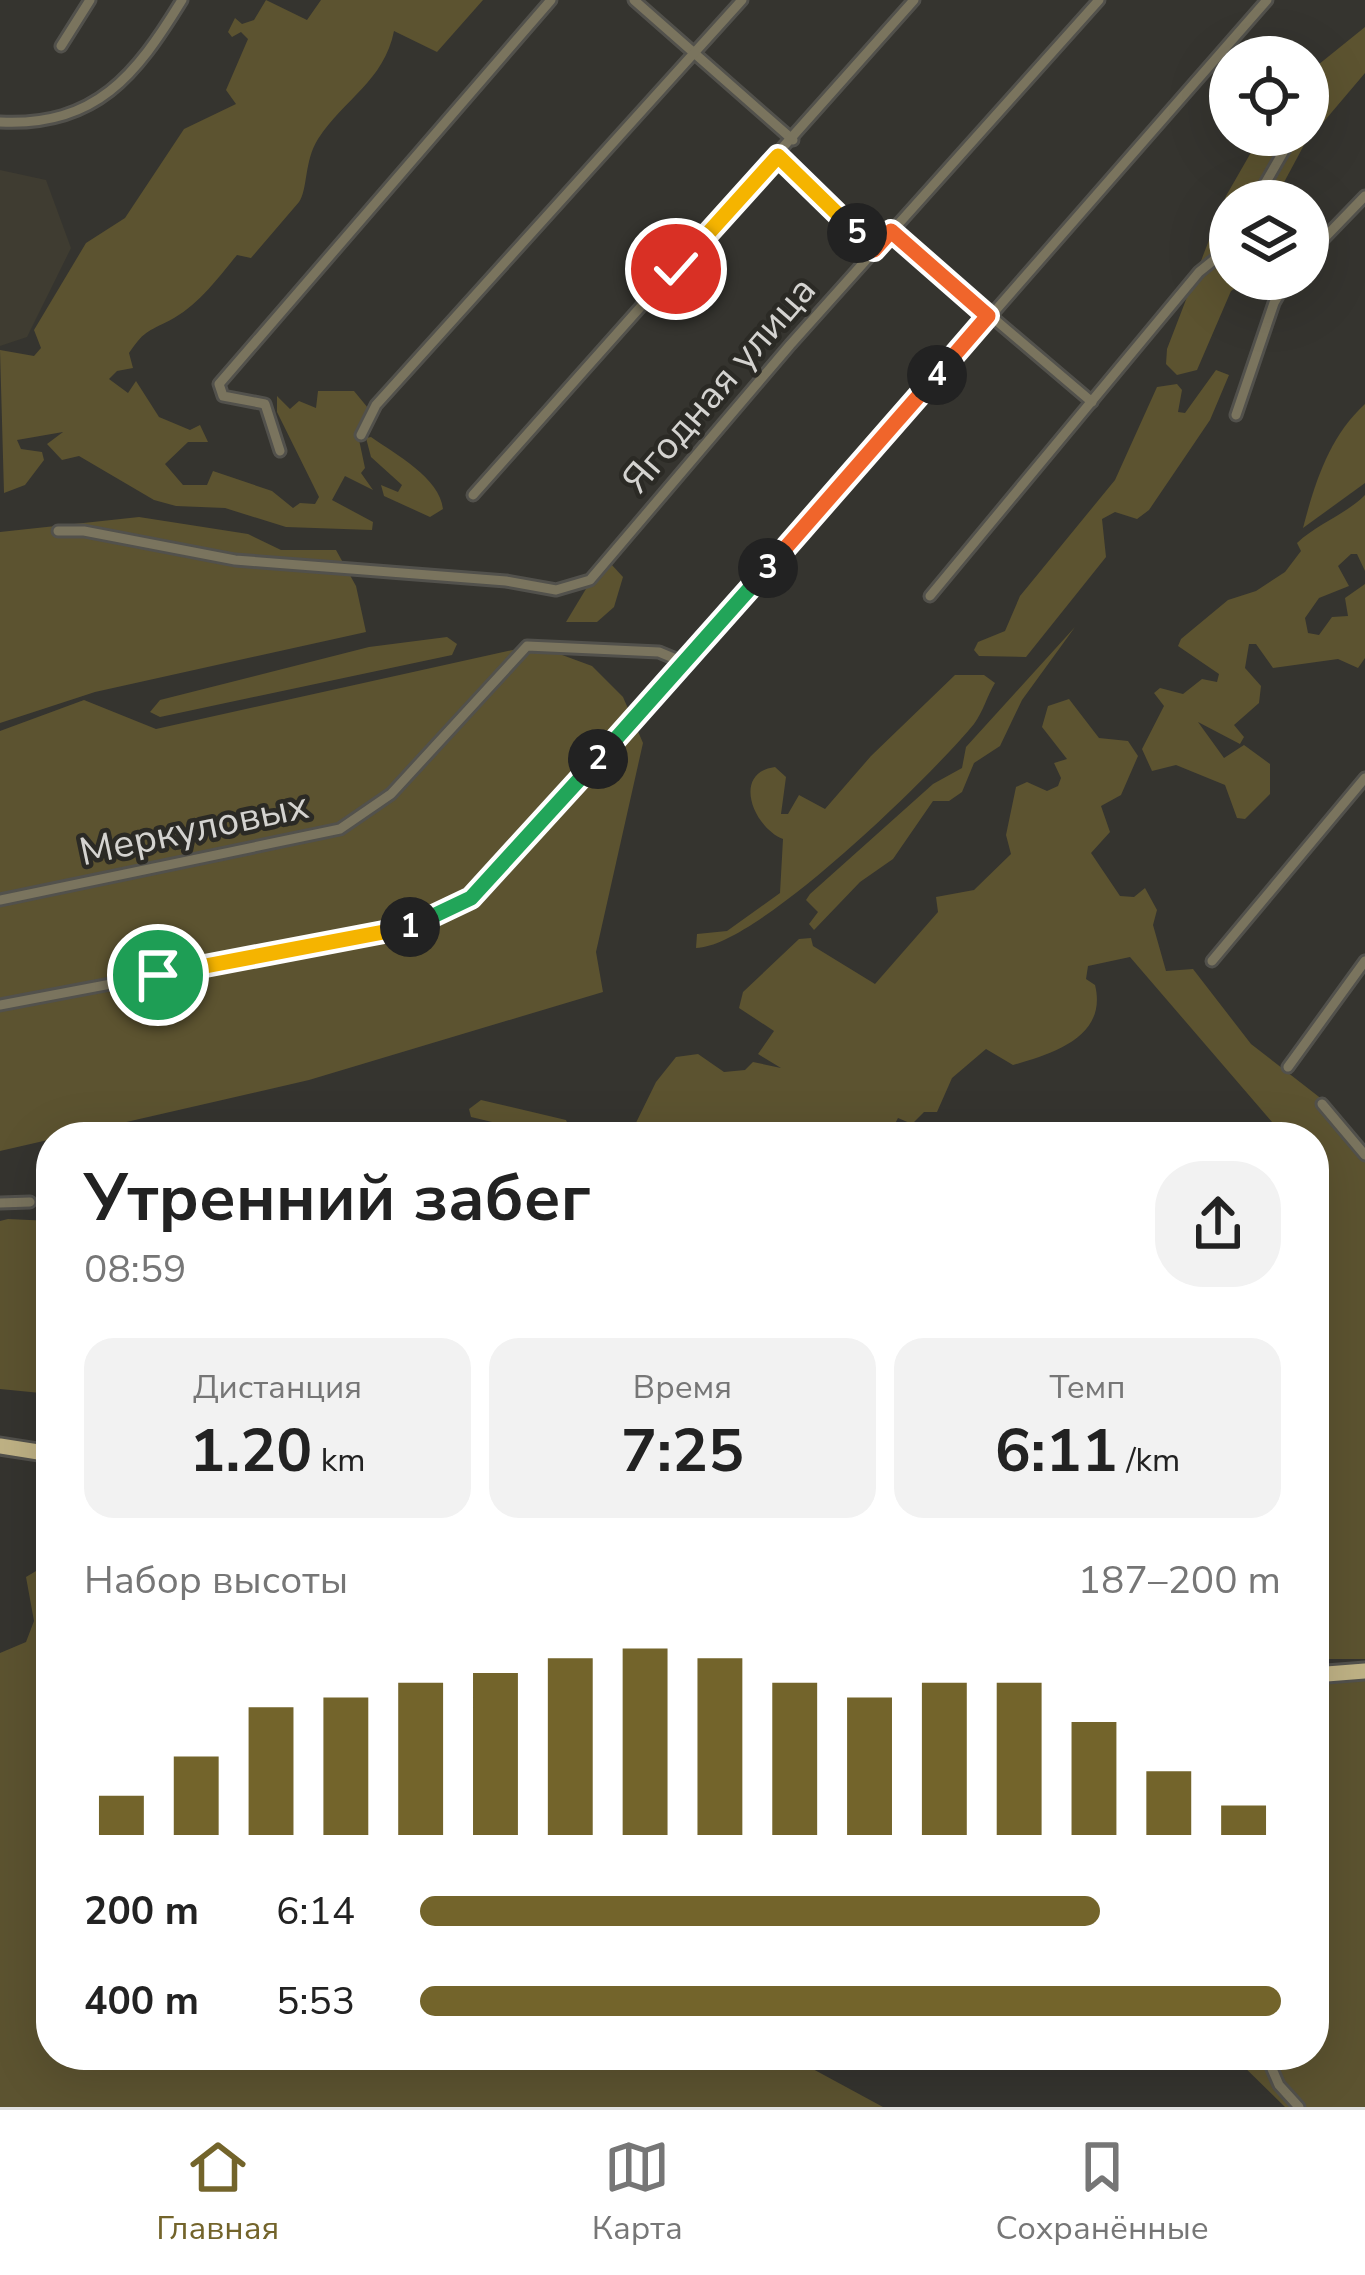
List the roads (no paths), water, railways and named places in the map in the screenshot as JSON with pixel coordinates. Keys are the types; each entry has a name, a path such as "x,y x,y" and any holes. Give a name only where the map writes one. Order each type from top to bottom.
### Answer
{"main road":[{"path":"0,1446 36,1452"},
{"path":"1329,1674 1365,1671"}],"street":[{"path":"62,46 90,0"},
{"path":"0,122 48,121 112,91 147,57 182,0"},
{"path":"280,451 265,404 223,396 219,385 550,0"},
{"path":"634,0 793,140"},
{"path":"362,435 376,404 742,0"},
{"path":"473,495 914,0"},
{"name":"Ягодная улица","path":"58,531 84,530 236,560 506,581 556,590 598,573 874,250 1099,0"},
{"path":"0,1005 406,928 471,898 1267,0"},
{"path":"778,156 874,250"},
{"path":"1329,233 1365,196"},
{"path":"891,231 1092,402"},
{"path":"930,596 1209,263"},
{"path":"1236,415 1276,300"},
{"name":"Меркуловых","path":"0,900 340,829 391,794 524,647 659,652 683,662"},
{"path":"1212,961 1365,778"},
{"path":"1288,1067 1365,961"},
{"path":"1322,1104 1365,1155"},
{"path":"0,1203 30,1202"},
{"path":"1272,2070 1299,2107"}]}
